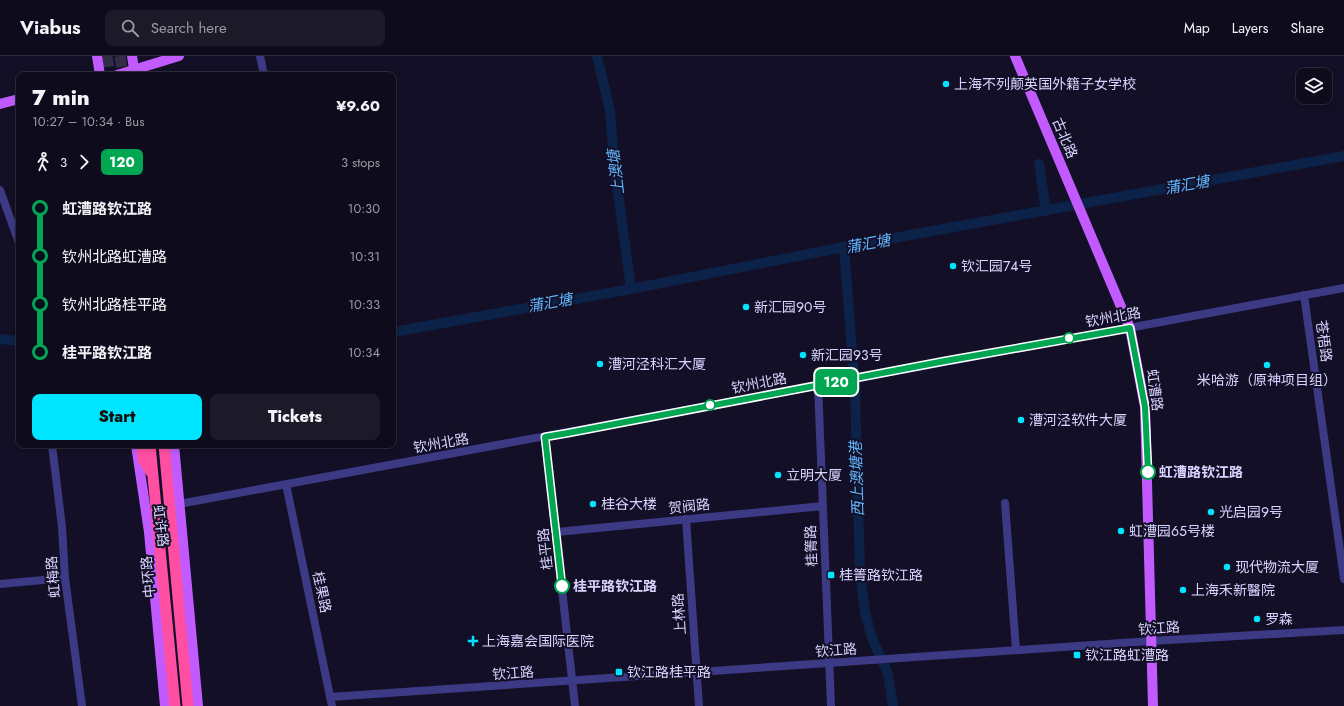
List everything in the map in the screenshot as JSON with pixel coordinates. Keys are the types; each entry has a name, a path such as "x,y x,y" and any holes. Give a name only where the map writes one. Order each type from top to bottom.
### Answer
{"highway":[{"path":"142,448 144,459 153,476"},
{"name":"中环路","path":"150,448 175,706"},
{"name":"中环路","path":"164,448 188,706"}],"main road":[{"path":"96,56 99,72"},
{"path":"132,56 135,72 179,56"},
{"name":"古北路","path":"1015,56 1089,231"},
{"path":"0,104 16,100"},
{"name":"虹漕路","path":"1089,231 1130,328 1145,407 1153,706"},
{"name":"虹许路","path":"136,448 149,532 165,706"},
{"name":"虹许路","path":"174,448 198,706"}],"street":[{"path":"260,56 263,72"},
{"path":"0,190 16,235"},
{"name":"钦州北路","path":"179,504 1344,288"},
{"name":"苍梧路","path":"1304,295 1344,579"},
{"name":"桂箐路","path":"818,385 831,706"},
{"name":"桂平路","path":"545,437 557,532 575,706"},
{"name":"虹梅路","path":"52,448 62,527 65,578 82,706"},
{"name":"桂果路","path":"286,484 332,706"},
{"path":"1005,502 1016,650"},
{"name":"贺阀路","path":"557,532 823,506"},
{"name":"上林路","path":"686,519 699,706"},
{"path":"0,584 65,578"},
{"name":"钦江路","path":"330,697 572,682 1151,641 1344,630"}],"waterway":[{"name":"上澳塘","path":"597,56 610,110 614,163 631,289"},
{"name":"蒲汇塘","path":"396,331 631,289 844,247 1344,156"},
{"path":"1039,164 1046,211"},
{"name":"西上澳塘港","path":"844,247 855,390 860,571 865,613 872,638 888,674 893,706"},
{"name":"蒲汇塘","path":"0,339 16,341"}],"tunnel":[{"path":"107,56 110,72"},
{"path":"120,56 123,72"}],"bus line":[{"name":"120","path":"562,586 555,514 545,437 1036,344 1130,328 1145,407 1148,472"}],"place":[{"name":"上海不列颠英国外籍子女学校","path":"946,84"},
{"name":"钦汇园74号","path":"953,266"},
{"name":"新汇园90号","path":"746,307"},
{"name":"新汇园93号","path":"803,355"},
{"name":"漕河泾科汇大厦","path":"600,364"},
{"name":"米哈游（原神项目组）","path":"1267,365"},
{"name":"漕河泾软件大厦","path":"1021,420"},
{"name":"虹漕路钦江路","path":"1148,472"},
{"name":"立明大厦","path":"778,475"},
{"name":"桂谷大楼","path":"593,504"},
{"name":"光启园9号","path":"1211,512"},
{"name":"虹漕园65号楼","path":"1121,531"},
{"name":"现代物流大厦","path":"1227,567"},
{"name":"桂箐路钦江路","path":"831,575"},
{"name":"桂平路钦江路","path":"562,586"},
{"name":"上海禾新醫院","path":"1183,590"},
{"name":"罗森","path":"1257,619"},
{"name":"上海嘉会国际医院","path":"473,641"},
{"name":"钦江路虹漕路","path":"1077,655"},
{"name":"钦江路桂平路","path":"619,672"}]}
